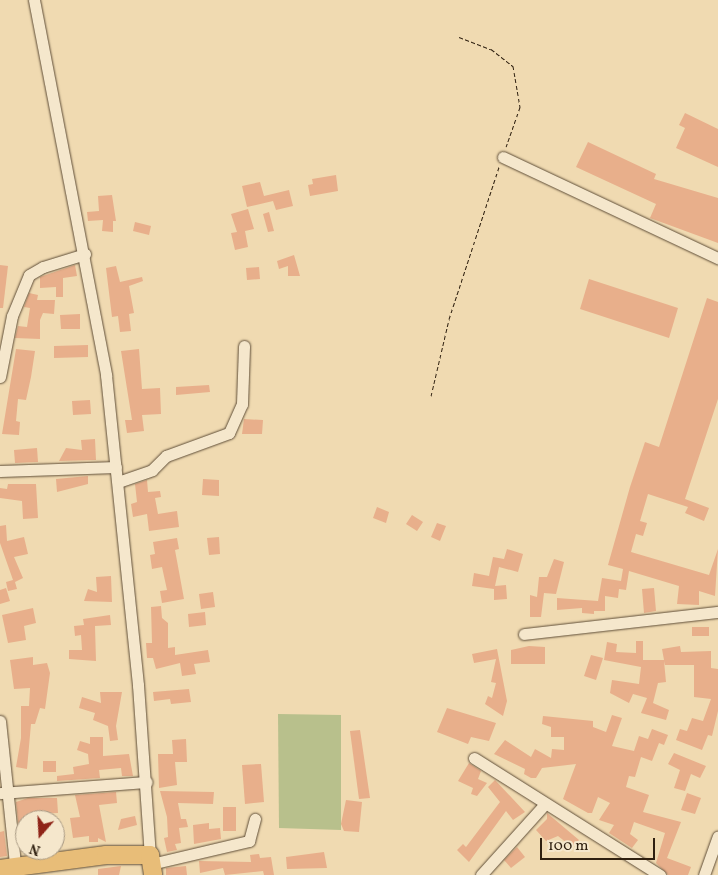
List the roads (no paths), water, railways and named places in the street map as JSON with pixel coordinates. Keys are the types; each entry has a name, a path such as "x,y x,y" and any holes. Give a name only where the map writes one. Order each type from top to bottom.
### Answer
{"highway":[{"path":"10,870 106,854 151,865"}],"street":[{"path":"34,0 85,254 106,376 147,782 151,865 249,841 255,819"},
{"path":"503,157 718,258"},
{"path":"0,377 12,316 29,275 43,267 85,254"},
{"path":"118,482 152,470 166,456 229,433 242,404 244,346"},
{"path":"0,471 116,467"},
{"path":"524,634 718,612"},
{"path":"0,722 10,870"},
{"path":"474,758 660,875"},
{"path":"4,793 147,782"},
{"path":"481,875 545,804"},
{"path":"704,875 718,836"}]}
